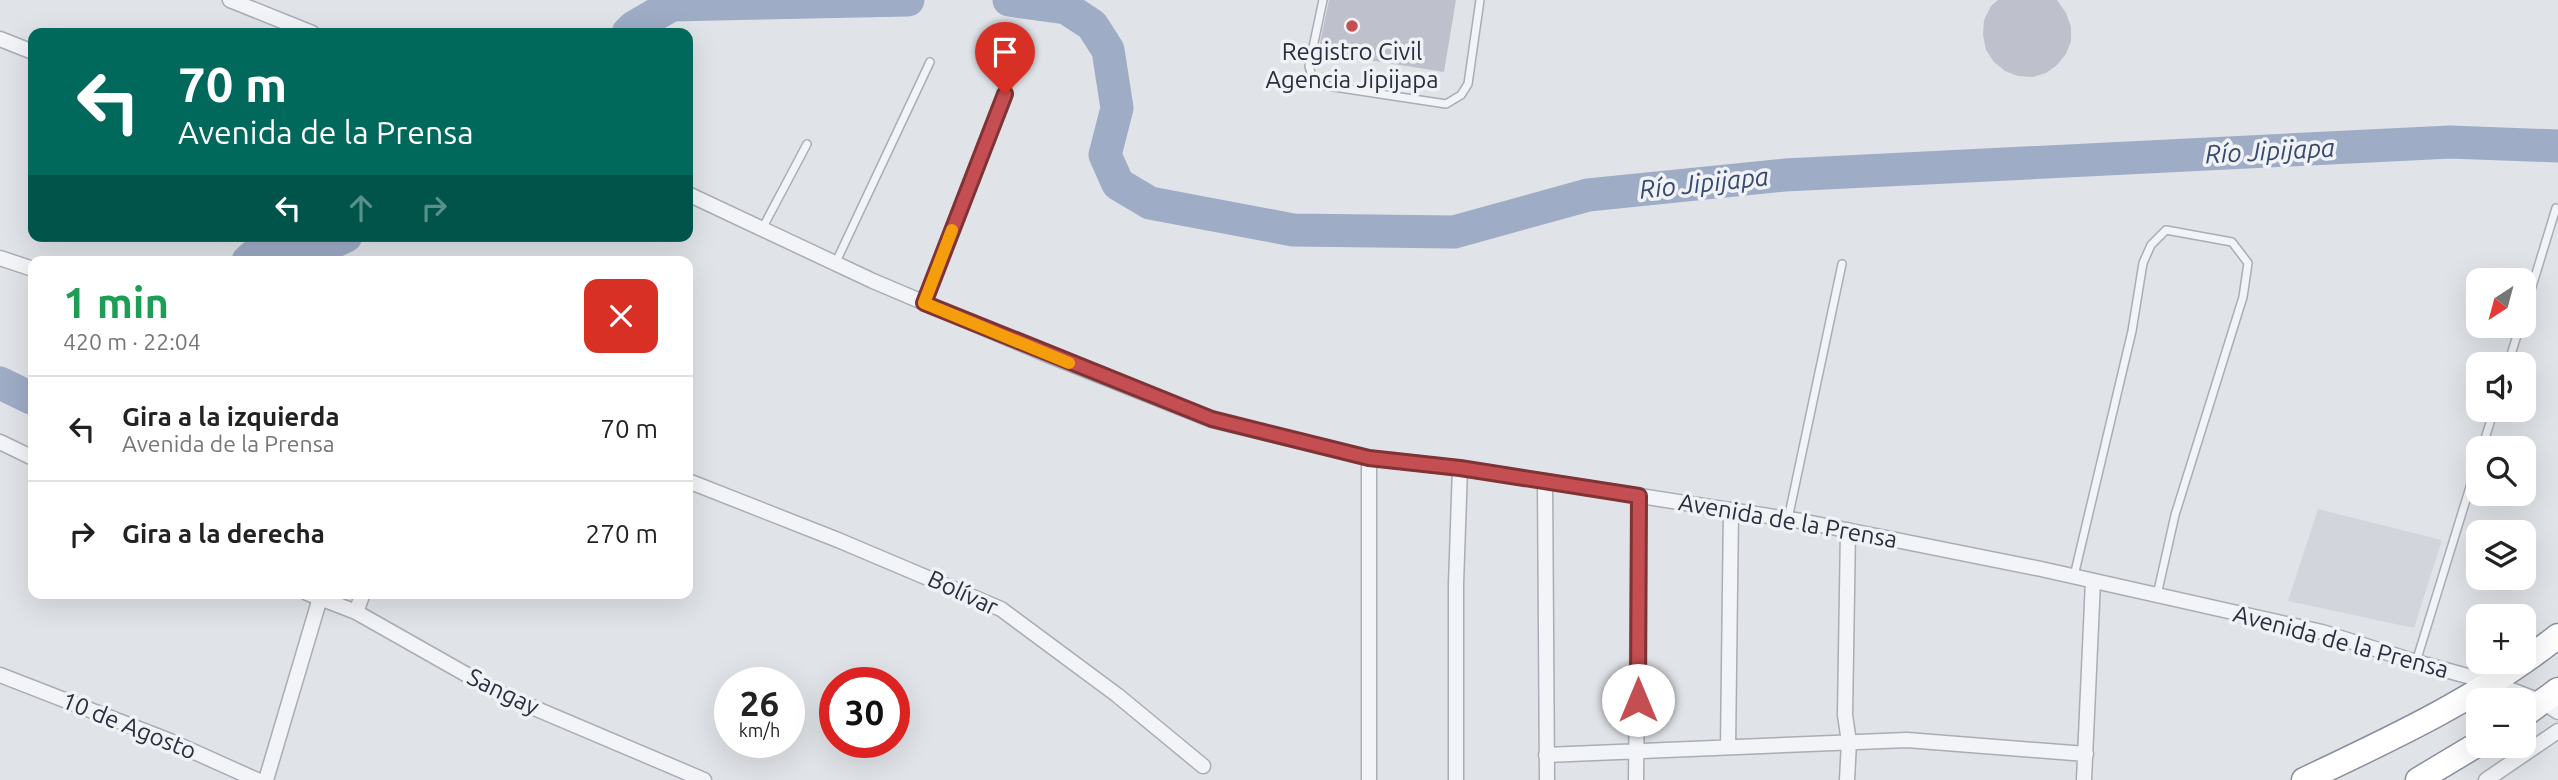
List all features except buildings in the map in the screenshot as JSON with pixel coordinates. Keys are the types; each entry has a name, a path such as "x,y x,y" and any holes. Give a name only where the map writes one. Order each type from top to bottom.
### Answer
{"highway":[{"path":"2304,780 2405,733 2493,684 2558,636"},
{"path":"2418,780 2466,751"}],"street":[{"path":"230,0 300,28"},
{"path":"0,39 28,50"},
{"name":"Avenida de la Prensa","path":"693,196 924,303 1212,419 1369,458 1460,468 1788,519 2074,576 2322,632 2493,684 2546,705"},
{"path":"0,258 28,267"},
{"path":"0,442 28,456"},
{"path":"1369,458 1369,780"},
{"path":"1456,780 1460,468"},
{"path":"1545,481 1547,780"},
{"name":"Bolívar","path":"693,483 838,540 1001,609 1117,695 1203,766"},
{"path":"1636,780 1639,496"},
{"path":"1728,747 1731,510"},
{"path":"1847,780 1849,741 1845,715 1848,530"},
{"path":"2084,780 2093,581"},
{"path":"266,780 313,599"},
{"name":"Sangay","path":"322,599 356,612 499,693 704,780"},
{"path":"356,612 361,599"},
{"name":"10 de Agosto","path":"0,675 170,741 257,780"},
{"path":"2486,780 2558,731"},
{"path":"1546,755 1907,740 2086,754"}],"lane":[{"path":"1323,0 1308,66 1312,76 1321,85 1446,104 1461,95 1468,84 1480,0"},
{"path":"835,264 930,62"},
{"path":"924,303 1015,68"},
{"path":"762,229 807,144"},
{"path":"2536,274 2556,208"},
{"path":"2074,576 2132,331 2143,263 2151,246 2166,230 2232,242 2248,263 2243,297 2175,515 2157,596"},
{"path":"1788,519 1842,264"},
{"path":"2416,662 2466,500"}],"shaded area":[{"path":"2318,509 2442,540 2414,628 2288,601"}],"waterway":[{"name":"Río Jipijapa","path":"633,28 672,5 908,0"},
{"name":"Río Jipijapa","path":"1009,0 1066,8 1092,25 1108,50 1117,108 1105,155 1118,184 1150,203 1293,230 1454,232 1588,195 1785,175 2450,142 2558,146"},
{"name":"Río Jipijapa","path":"254,256 325,246 333,242"},
{"name":"Río Jipijapa","path":"0,383 28,397"}],"slow traffic":[{"path":"952,230 924,303 1069,363"}],"place":[{"name":"Registro Civil Agencia Jipijapa","path":"1352,26"}],"route":[{"path":"1005,94 924,303 1212,419 1369,458 1460,468 1639,496 1638,700"}]}
